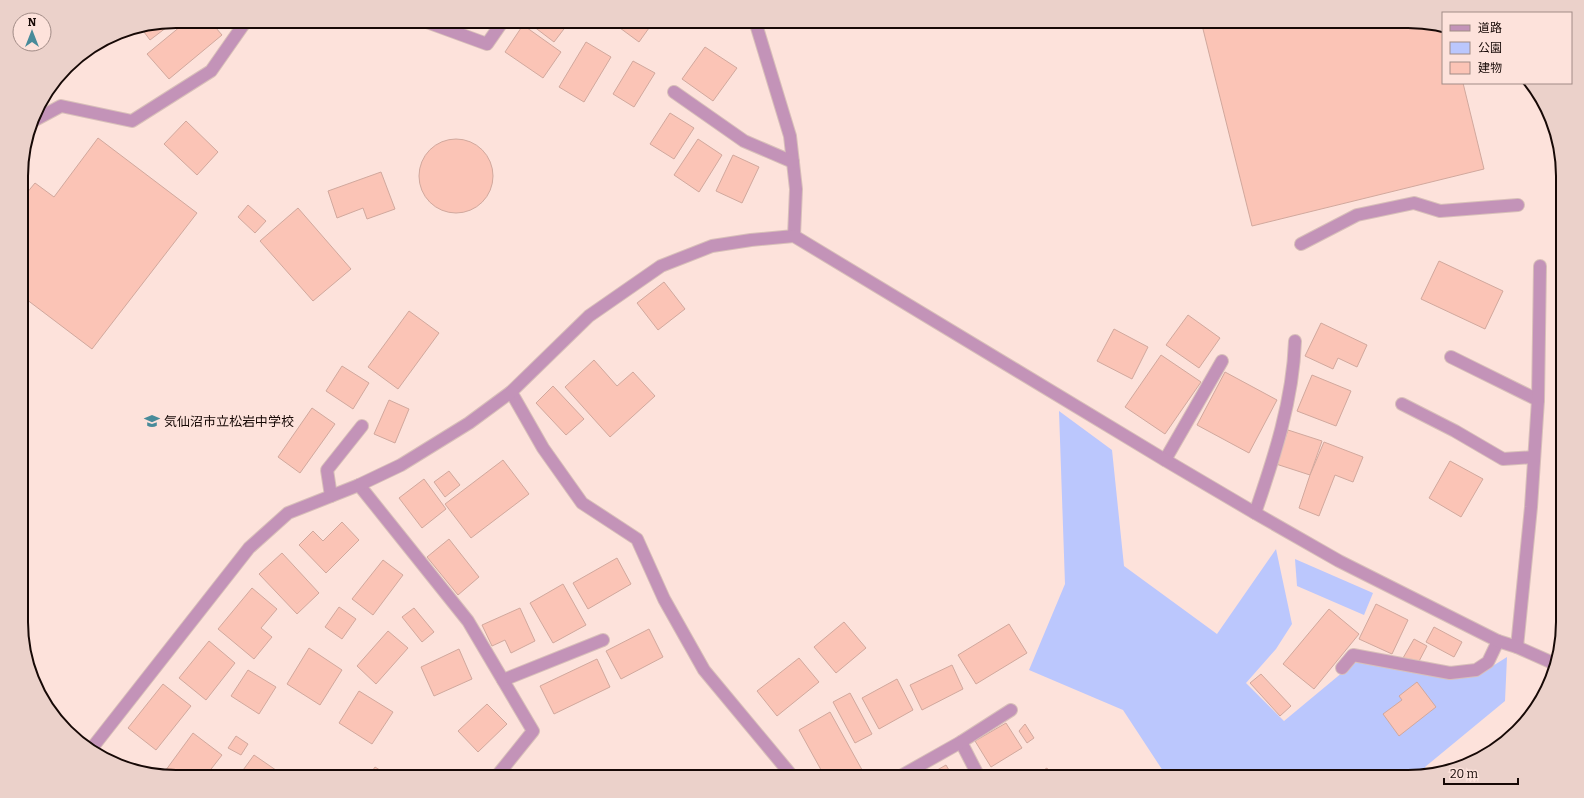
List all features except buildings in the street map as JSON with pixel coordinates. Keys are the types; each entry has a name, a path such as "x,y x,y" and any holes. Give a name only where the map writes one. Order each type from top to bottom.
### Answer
{"street":[{"path":"40,118 61,106 132,121 211,71 241,28"},
{"path":"443,28 487,44 498,28"},
{"path":"757,28 790,136 796,189 794,236"},
{"path":"674,92 744,141 793,162"},
{"path":"1301,244 1357,215 1414,203 1440,211 1518,205"},
{"path":"94,745 250,548 288,514 358,485 401,465 470,423 511,392 589,316 661,266 712,246 794,236 1165,460 1339,561 1498,641 1517,647 1550,662"},
{"path":"1517,647 1531,507 1538,400 1540,266"},
{"path":"1255,513 1272,463 1284,418 1294,366 1295,341"},
{"path":"1451,357 1538,400"},
{"path":"1165,460 1222,361"},
{"path":"511,392 543,448 582,503 637,539 664,599 704,670 787,770"},
{"path":"1402,404 1455,431 1503,459 1534,457"},
{"path":"331,496 327,470 362,426"},
{"path":"358,485 468,621 533,731 502,770"},
{"path":"503,680 603,640"},
{"path":"1342,668 1353,655 1450,673 1476,670 1488,662 1498,641"},
{"path":"911,770 961,742 1011,710"},
{"path":"961,742 975,770"}],"green space":[{"path":"1059,411 1112,450 1124,566 1217,634 1276,549 1292,624 1276,649 1246,683 1284,721 1355,662 1449,679 1480,674 1507,657 1505,701 1425,767 1426,769 1162,770 1123,710 1029,670 1065,584"},
{"path":"1295,559 1373,593 1364,615 1297,586"}],"place":[{"name":"気仙沼市立松岩中学校","path":"152,421"}]}
